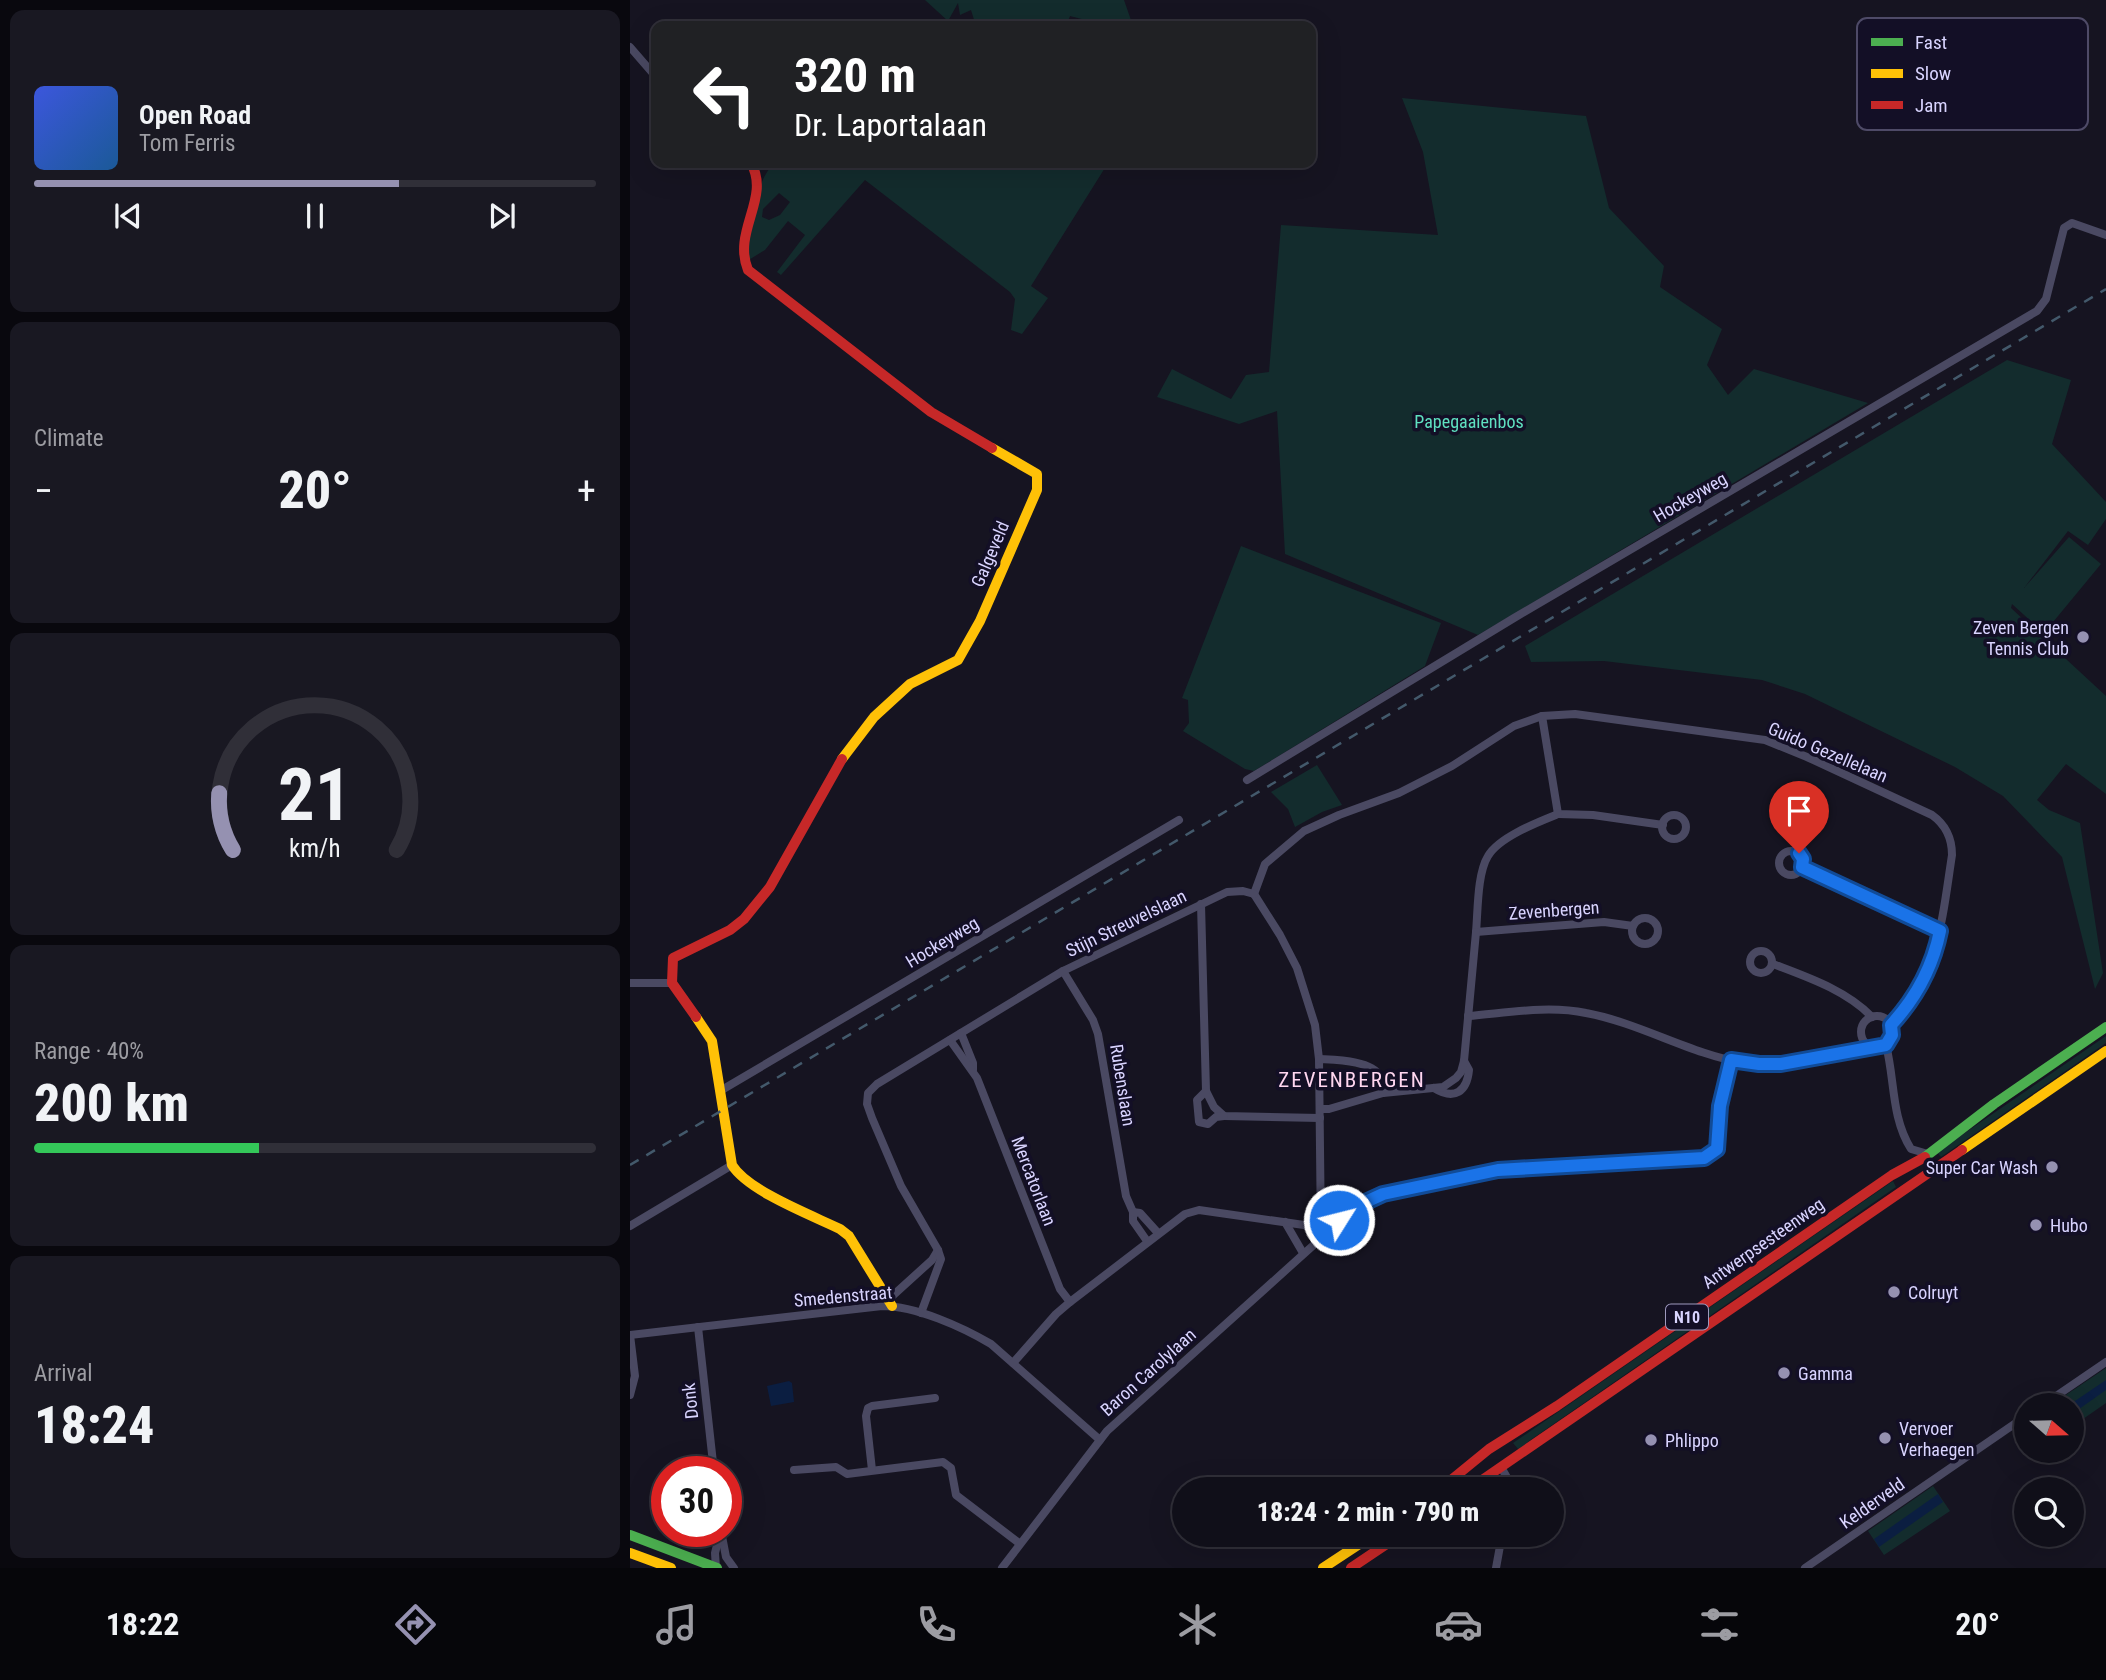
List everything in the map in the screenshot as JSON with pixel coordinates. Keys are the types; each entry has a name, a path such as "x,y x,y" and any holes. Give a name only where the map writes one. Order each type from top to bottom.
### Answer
{"main road":[{"name":"Galgeveld","path":"672,983 673,958 737,925 770,887 843,757 874,717 910,684 958,660 980,621 1037,490 1038,481 1033,470 931,412 748,270 743,258 743,242 757,184 754,168"},
{"path":"672,983 712,1041 732,1165 737,1173 750,1184 849,1236 891,1303"},
{"name":"Antwerpsesteenweg","path":"1455,1477 1505,1438 1557,1406 1866,1192 1929,1154 1994,1104 2106,1027"},
{"name":"Antwerpsesteenweg","path":"1486,1477 2106,1051"},
{"path":"1505,1438 1500,1448 1501,1455 1508,1459 1517,1458"},
{"path":"630,1535 716,1568"},
{"path":"1352,1548 1350,1556 1355,1565 1383,1547"},
{"path":"1323,1568 1352,1548"},
{"path":"630,1553 671,1568"}],"street":[{"path":"630,47 651,71"},
{"name":"Hockeyweg","path":"1247,780 1514,618 2037,311 2046,299 2064,228 2068,225 2072,223 2106,235"},
{"name":"Guido Gezellelaan","path":"1542,716 1575,714 1765,740 1932,815 1946,829 1952,847 1937,948 1907,1008 1891,1025 1892,1035 1886,1045 1896,1109 1911,1149"},
{"path":"1321,1237 1319,1059 1315,1025 1306,989 1287,947 1254,894 1265,864 1304,831 1399,793 1452,766 1514,726 1542,716 1558,814"},
{"path":"1206,1091 1197,1100 1199,1122 1208,1124 1216,1117 1224,1116 1320,1114 1383,1093 1449,1084 1461,1072 1464,1061 1482,877 1489,855 1501,842 1558,814 1593,815 1663,825"},
{"name":"Hockeyweg","path":"720,1091 1179,820"},
{"path":"1802,867 1940,931"},
{"name":"Stijn Streuvelslaan","path":"938,1250 901,1186 884,1148 867,1104 868,1093 877,1084 1063,971 1227,892 1242,891 1254,894"},
{"path":"1201,904 1206,1091 1214,1107 1224,1116"},
{"name":"Zevenbergen","path":"1476,932 1604,922 1620,922 1633,926"},
{"path":"1773,964 1809,977 1860,1004 1872,1017"},
{"name":"Rubenslaan","path":"1063,971 1093,1020 1098,1034 1125,1196 1133,1212 1133,1221 1147,1241"},
{"path":"630,983 672,983"},
{"path":"1468,1016 1561,1010 1585,1013 1731,1060 1759,1064 1781,1064 1886,1045"},
{"path":"1871,1046 1863,1038 1865,1022 1872,1017 1881,1016 1891,1025"},
{"name":"Mercatorlaan","path":"961,1033 973,1063 973,1070"},
{"name":"Mercatorlaan","path":"950,1040 973,1070 1060,1289 1069,1301"},
{"path":"1319,1059 1348,1061 1371,1067 1381,1078 1383,1093"},
{"name":"Baron Carolylaan","path":"1002,1568 1107,1431 1343,1217 1368,1199 1498,1170 1709,1157 1717,1149 1720,1106 1731,1060"},
{"path":"1434,1088 1441,1093 1450,1093 1465,1088 1469,1070 1464,1061"},
{"path":"1908,1167 1911,1149 1929,1154"},
{"path":"630,1226 732,1165"},
{"path":"1013,1363 1069,1301 1185,1214 1199,1210 1285,1222 1312,1227 1321,1237"},
{"path":"1133,1212 1140,1213 1158,1233"},
{"path":"1321,1212 1343,1217"},
{"path":"1285,1222 1303,1253"},
{"path":"891,1303 932,1260 938,1250"},
{"path":"921,1313 941,1259 938,1250"},
{"name":"Smedenstraat","path":"630,1335 891,1303 978,1336 991,1344 1100,1440"},
{"name":"Donk","path":"698,1327 711,1456"},
{"path":"630,1335 635,1376 630,1395"},
{"path":"2061,1393 2106,1362"},
{"path":"872,1470 866,1416 868,1408 935,1398"},
{"name":"Kelderveld","path":"1805,1568 2014,1424"},
{"path":"794,1470 836,1467 848,1474 943,1462 951,1468 956,1495 1019,1543"},
{"path":"1501,1467 1507,1477"},
{"path":"716,1568 717,1547"},
{"path":"724,1547 726,1558 734,1568"},
{"path":"1496,1568 1500,1547"},
{"path":"700,1561 715,1553"}],"green space":[{"path":"925,0 1124,0 1131,21 1090,21 1070,16 1068,21 974,21 971,10 960,15 958,3 948,21"},
{"name":"Papegaaienbos","path":"1402,98 1586,116 1609,208 1664,266 1660,287 1722,329 1707,365 1728,395 1754,369 1868,403 1478,635 1285,554 1277,411 1239,424 1157,397 1172,369 1231,399 1246,375 1269,372 1281,225 1438,235 1423,152"},
{"path":"770,168 1105,168 1031,286 1048,298 1022,334 1011,330 1015,299 1010,292 865,180 781,275 777,272 805,235 788,221 765,250 747,261 753,209 761,183","holes":["779,193 790,202 780,215 769,220 762,217 763,209"]},
{"path":"2007,360 2071,380 2052,444 2106,502 2106,519 2088,545 2068,531 2024,588 2069,537 2101,564 2044,633 2012,604 2011,608 2106,696 2106,794 2066,764 2037,800 2049,810 2080,823 2103,973 2095,989 2062,857 2003,796 1955,767 1805,694 1762,680 1604,661 1531,662 1525,646"},
{"path":"1241,546 1441,623 1425,666 1254,771 1245,769 1183,731 1189,723 1188,700 1182,698"},
{"path":"1317,765 1342,805 1322,812 1295,827 1288,809 1271,792"},
{"path":"2106,1036 2106,1043 1941,1157 1937,1152"},
{"path":"1893,1181 1896,1187 1519,1450 1513,1443"},
{"path":"2106,1368 2106,1403 2084,1418 2084,1393 2069,1393"},
{"path":"1933,1486 1950,1511 1884,1555 1868,1531"}],"water":[{"path":"2106,1380 2106,1390 2084,1406 2084,1395"},
{"path":"789,1381 792,1383 794,1402 771,1406 767,1386"},
{"path":"1938,1494 1943,1502 1879,1547 1874,1539"}],"railway":[{"path":"630,1165 2106,289"}],"traffic: fast":[{"path":"1925,1157 1994,1104 2106,1027"},
{"path":"630,1535 717,1568"}],"traffic: slow":[{"path":"842,759 874,717 910,684 958,660 980,621 1037,490 1037,474 992,448"},
{"path":"696,1017 712,1041 732,1165 740,1175 766,1193 849,1236 892,1306"},
{"path":"1962,1150 2106,1051"},
{"path":"1323,1568 1355,1547"},
{"path":"630,1553 671,1568"}],"traffic: jam":[{"path":"753,168 757,189 745,242 744,256 748,270 931,412 992,448"},
{"path":"696,1017 672,983 673,958 730,930 744,919 770,887 842,759"},
{"path":"1486,1477 1962,1150"},
{"path":"1455,1477 1489,1449 1557,1406 1892,1175 1925,1157"},
{"path":"1351,1568 1382,1547"}],"place":[{"name":"Zeven Bergen Tennis Club","path":"2083,637"},
{"name":"Super Car Wash","path":"2052,1167"},
{"name":"Hubo","path":"2036,1225"},
{"name":"Colruyt","path":"1894,1292"},
{"name":"Gamma","path":"1784,1373"},
{"name":"Vervoer Verhaegen","path":"1885,1438"},
{"name":"Phlippo","path":"1651,1440"}],"district":[{"name":"ZEVENBERGEN","path":"1352,1080"}],"route":[{"path":"1339,1220 1368,1199 1383,1194 1498,1170 1709,1157 1717,1149 1720,1106 1731,1060 1781,1064 1886,1045 1893,1032 1891,1025 1907,1008 1930,964 1940,931 1802,867 1804,863 1799,853"}]}
